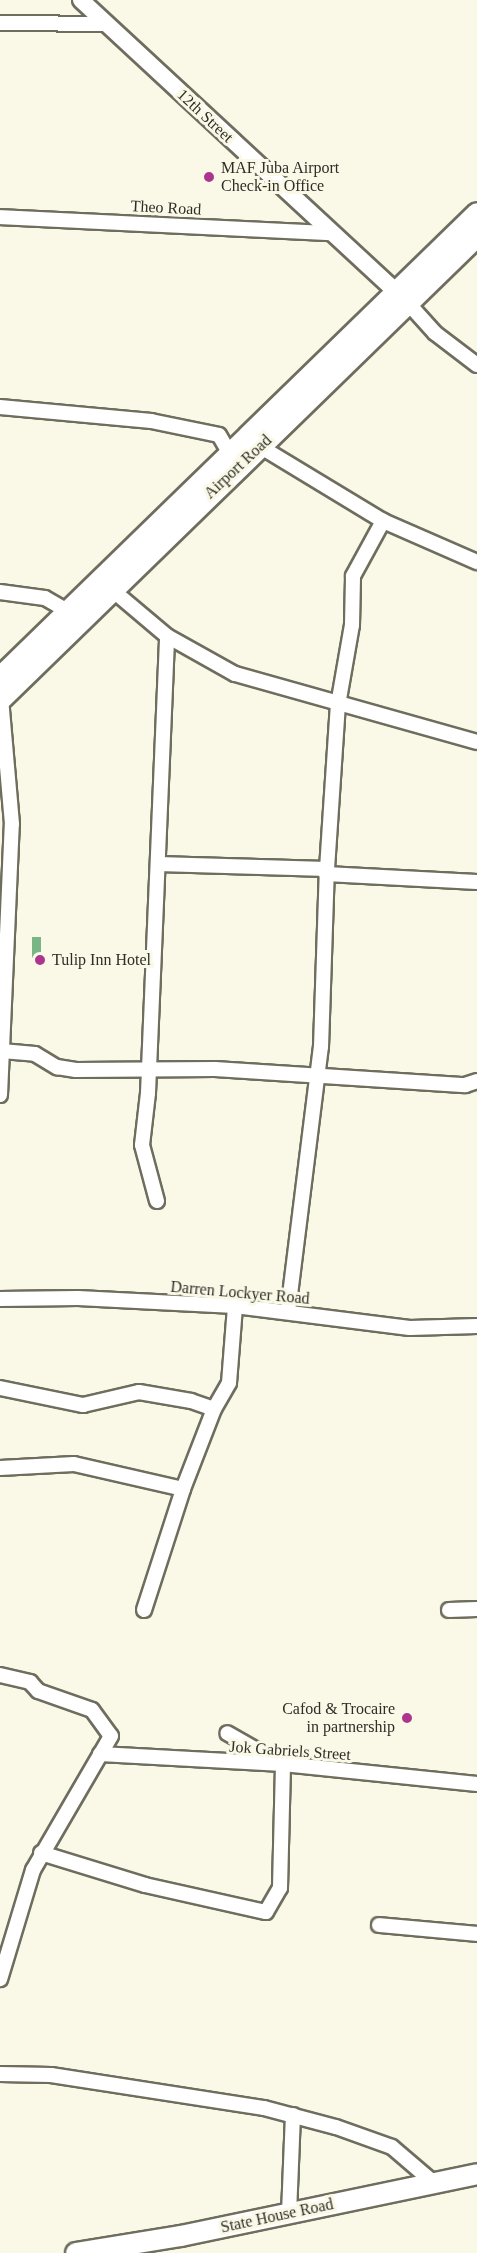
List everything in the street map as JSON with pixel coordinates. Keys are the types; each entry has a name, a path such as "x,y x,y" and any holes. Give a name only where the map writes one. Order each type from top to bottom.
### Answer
{"main road":[{"name":"Airport Road","path":"1,698 110,588 261,447 403,297 477,213"},
{"name":"Airport Road","path":"0,677 229,452 403,297 477,235"},
{"name":"State House Road","path":"76,2253 289,2214 477,2174"}],"street":[{"name":"12th Street","path":"81,0 330,233 403,297"},
{"path":"0,23 106,24"},
{"name":"Theo Road","path":"0,217 330,233"},
{"path":"403,297 435,333 477,365"},
{"path":"0,407 151,421 219,435 229,452"},
{"path":"261,447 383,522 477,562"},
{"path":"288,1311 318,1074 327,871 338,705 352,625 353,576 383,522"},
{"path":"110,588 167,636 235,674 338,705 477,742"},
{"path":"0,592 45,598 66,610"},
{"path":"157,1202 143,1153 167,636"},
{"path":"0,1095 12,824 1,698"},
{"path":"158,864 327,871 477,882"},
{"path":"2,1052 35,1054 57,1067 76,1070 318,1074 349,1080 465,1085 477,1081"},
{"name":"Darren Lockyer Road","path":"0,1299 78,1298 235,1306 410,1328 477,1326"},
{"path":"144,1610 183,1489 214,1409 229,1383 235,1306"},
{"path":"0,1388 83,1405 139,1392 191,1401 214,1409"},
{"path":"0,1468 74,1464 183,1489"},
{"path":"449,1610 477,1609"},
{"path":"0,1675 30,1682 38,1691 92,1710 111,1736 41,1853 19,1909 0,1979"},
{"path":"41,1853 145,1885 266,1912 280,1888 283,1765 227,1733"},
{"name":"Jok Gabriels Street","path":"99,1754 283,1764 477,1784"},
{"path":"379,1925 477,1934"},
{"path":"0,2074 51,2075 161,2090 293,2115 392,2148 434,2183"},
{"path":"289,2214 293,2115"}],"shaded area":[{"path":"32,937 41,937 41,958 32,958"}],"place":[{"name":"MAF Juba Airport Check-in Office","path":"209,177"},
{"name":"Tulip Inn Hotel","path":"40,960"},
{"name":"Cafod & Trocaire in partnership","path":"407,1718"}]}
